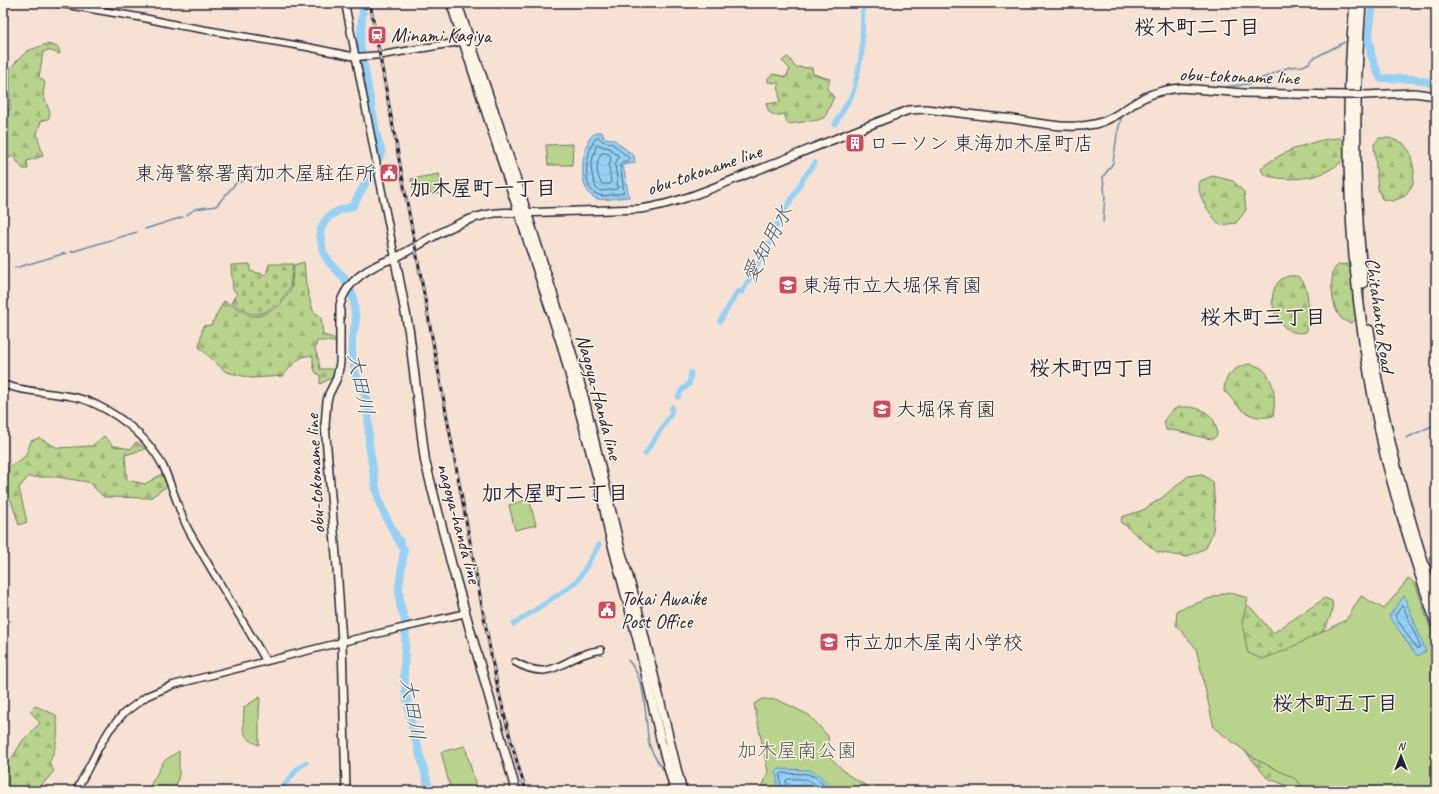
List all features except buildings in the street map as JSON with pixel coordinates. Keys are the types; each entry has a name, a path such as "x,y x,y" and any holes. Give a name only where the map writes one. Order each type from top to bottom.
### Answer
{"highway":[{"name":"Chitahanto Road","path":"1355,3 1349,82 1348,148 1352,231 1359,308 1366,354 1385,451 1409,542 1436,623"},
{"name":"Chitahanto Road","path":"1361,3 1356,83 1355,141 1358,230 1365,307 1381,404 1391,450 1415,539 1436,602"}],"main road":[{"path":"451,3 466,41"},
{"path":"457,3 466,41"},
{"name":"nagoya-handa line","path":"466,41 523,213 562,346 599,483 609,532 639,645 661,741 675,791"},
{"name":"obu-tokoname line","path":"346,791 342,642 325,425 327,401 337,378 340,363 340,305 342,297 354,280 384,261 395,258 455,225 475,217 503,212 523,213 640,209 653,207 678,200 726,182 909,110 924,109 1045,124 1080,126 1097,123 1107,119 1143,98 1171,89 1181,88 1244,93 1364,95 1414,93 1436,96"},
{"name":"Nagoya-Handa line","path":"523,213 571,351 584,398 621,552 682,791"},
{"name":"nagoya-handa line","path":"395,258 409,331 425,461 452,566 516,791"}],"street":[{"path":"56,3 144,18 177,26 361,57 466,41"},
{"path":"345,3 361,57 377,166 395,258"},
{"path":"3,384 31,392 73,396 96,404 118,416 138,433 157,456 163,467 176,504 188,528 266,661"},
{"path":"76,791 110,729 124,713 140,700 173,685 342,642 466,613"},
{"path":"515,662 527,669 534,671 546,671 562,666 579,655 600,650"}],"green space":[{"path":"47,44 58,47 60,54 48,50 43,52 39,77 45,82 43,94 50,113 48,119 41,121 37,134 43,156 27,161 28,169 23,169 13,156 3,161 3,111 10,110 10,68 27,51"},
{"path":"788,57 795,67 812,68 813,74 830,79 827,89 834,97 825,117 818,120 788,124 784,114 776,116 769,112 766,104 780,102 778,83 768,82 768,78 773,74 786,77 790,69 782,61"},
{"path":"1340,138 1347,144 1346,159 1322,174 1298,179 1284,179 1264,175 1261,169 1277,157 1287,152 1320,141"},
{"path":"1379,138 1389,138 1403,143 1410,152 1414,170 1413,184 1405,196 1393,201 1382,199 1378,189 1374,144"},
{"path":"573,144 572,165 548,165 546,145"},
{"path":"439,174 443,194 423,193 413,189 411,179"},
{"path":"1213,176 1233,181 1244,192 1246,210 1236,223 1220,225 1208,210 1202,198 1199,186 1200,181"},
{"path":"304,262 306,285 313,311 321,317 323,335 337,339 338,343 317,341 315,349 320,369 337,369 335,376 320,384 320,375 316,373 313,366 313,356 308,356 296,362 283,376 252,378 226,372 199,347 203,326 211,325 224,301 251,316 262,315 279,306 291,289 294,265"},
{"path":"250,264 250,271 266,275 269,264 293,264 290,288 278,304 263,313 251,314 231,303 237,293 233,290 231,265"},
{"path":"1348,264 1363,269 1364,280 1363,307 1359,317 1351,323 1343,320 1339,315 1334,303 1332,290 1334,270 1338,265"},
{"path":"1289,276 1300,278 1306,289 1309,313 1306,332 1295,332 1285,328 1278,320 1274,310 1272,299 1274,289 1280,281"},
{"path":"1250,364 1261,368 1266,372 1272,384 1274,397 1273,416 1258,417 1246,413 1227,393 1224,392 1224,386 1228,376 1239,367"},
{"path":"1179,407 1200,409 1206,412 1214,421 1217,435 1213,439 1178,431 1166,430 1164,421 1170,412"},
{"path":"104,436 114,446 131,449 136,442 146,449 125,455 127,480 145,484 162,474 167,486 150,498 104,497 88,482 57,477 28,477 19,488 27,522 19,525 11,500 3,495 3,479 7,484 9,466 25,457 31,441 39,438 58,448 92,446"},
{"path":"1202,474 1213,482 1215,509 1213,531 1206,548 1186,557 1157,552 1121,523 1122,517 1143,510 1163,497 1188,476"},
{"path":"529,499 536,525 515,530 509,505"},
{"path":"1409,578 1416,585 1436,646 1436,791 1308,791 1294,778 1257,760 1214,728 1196,648 1176,625 1177,610 1228,592 1248,598 1242,623 1248,653 1262,659 1284,651 1346,620 1361,596 1384,609"},
{"path":"1325,598 1332,601 1333,609 1326,627 1267,685 1323,791 1301,791 1267,778 1235,739 1241,600 1251,608 1273,633"},
{"path":"260,697 259,745 252,742 248,738 245,734 243,725 244,707"},
{"name":"加木屋南公園","path":"762,699 778,700 809,715 828,736 829,756 847,774 874,791 761,791 768,772 754,704"},
{"path":"35,706 56,715 57,740 49,763 54,771 37,791 3,791 3,766 12,758 23,740 40,723 30,711"},
{"path":"465,746 477,790 451,791 441,752"},
{"path":"179,751 179,775 175,790 147,791 164,761"}],"water":[{"path":"596,132 602,132 604,138 613,139 634,156 635,163 623,165 629,197 605,200 598,199 591,196 587,189 583,172 584,153 590,138"},
{"path":"1404,596 1426,651 1417,656 1389,616"},
{"path":"778,769 809,770 818,774 834,791 777,791 777,778 775,772"}],"waterway":[{"name":"大田川","path":"362,3 363,8 360,44 377,137 382,152 353,206 338,211 328,217 322,226 320,233 323,252 330,263 344,278 353,296 356,321 352,337 352,354 356,375 368,402 369,444 376,488 380,504 404,550 399,588 400,604 406,624 404,673 406,693 412,726 430,791"},
{"name":"愛知用水","path":"835,124 853,93 862,51 863,3"},
{"path":"1373,3 1368,43 1370,44 1371,55 1380,78 1416,79 1431,83"},
{"path":"1194,86 1225,87 1248,84 1289,67 1303,66 1314,58 1345,42"},
{"path":"1151,91 1174,85"},
{"path":"1103,222 1105,196 1103,177 1113,163 1122,114"},
{"name":"愛知用水","path":"720,321 738,291 742,292 771,241 774,230 803,179 815,163"},
{"path":"187,215 195,209 216,206 236,183 245,180 252,169 262,168"},
{"path":"145,229 183,217"},
{"path":"71,252 137,232"},
{"path":"15,268 66,253"},
{"name":"愛知用水","path":"678,397 682,390 689,384 691,373"},
{"name":"愛知用水","path":"645,454 671,414 672,407"},
{"path":"1406,438 1436,424"},
{"name":"愛知用水","path":"514,624 578,580 599,545"},
{"path":"628,660 639,679 642,689 650,747 656,760 667,775"},
{"name":"愛知用水","path":"280,791 298,768 306,763"}],"railway":[{"path":"370,3 492,660 507,726 526,791"}],"place":[{"name":"Minami Kagiya","path":"377,35"},
{"name":"ローソン 東海加木屋町店","path":"855,143"},
{"name":"東海警察署南加木屋駐在所","path":"389,173"},
{"name":"東海市立大堀保育園","path":"788,285"},
{"name":"大堀保育園","path":"882,409"},
{"name":"Tokai Awaike Post Office","path":"607,610"},
{"name":"市立加木屋南小学校","path":"829,642"}],"district":[{"name":"桜木町二丁目","path":"1197,27"},
{"name":"加木屋町一丁目","path":"483,188"},
{"name":"桜木町三丁目","path":"1263,317"},
{"name":"桜木町四丁目","path":"1092,368"},
{"name":"加木屋町二丁目","path":"555,493"},
{"name":"桜木町五丁目","path":"1335,703"}]}
